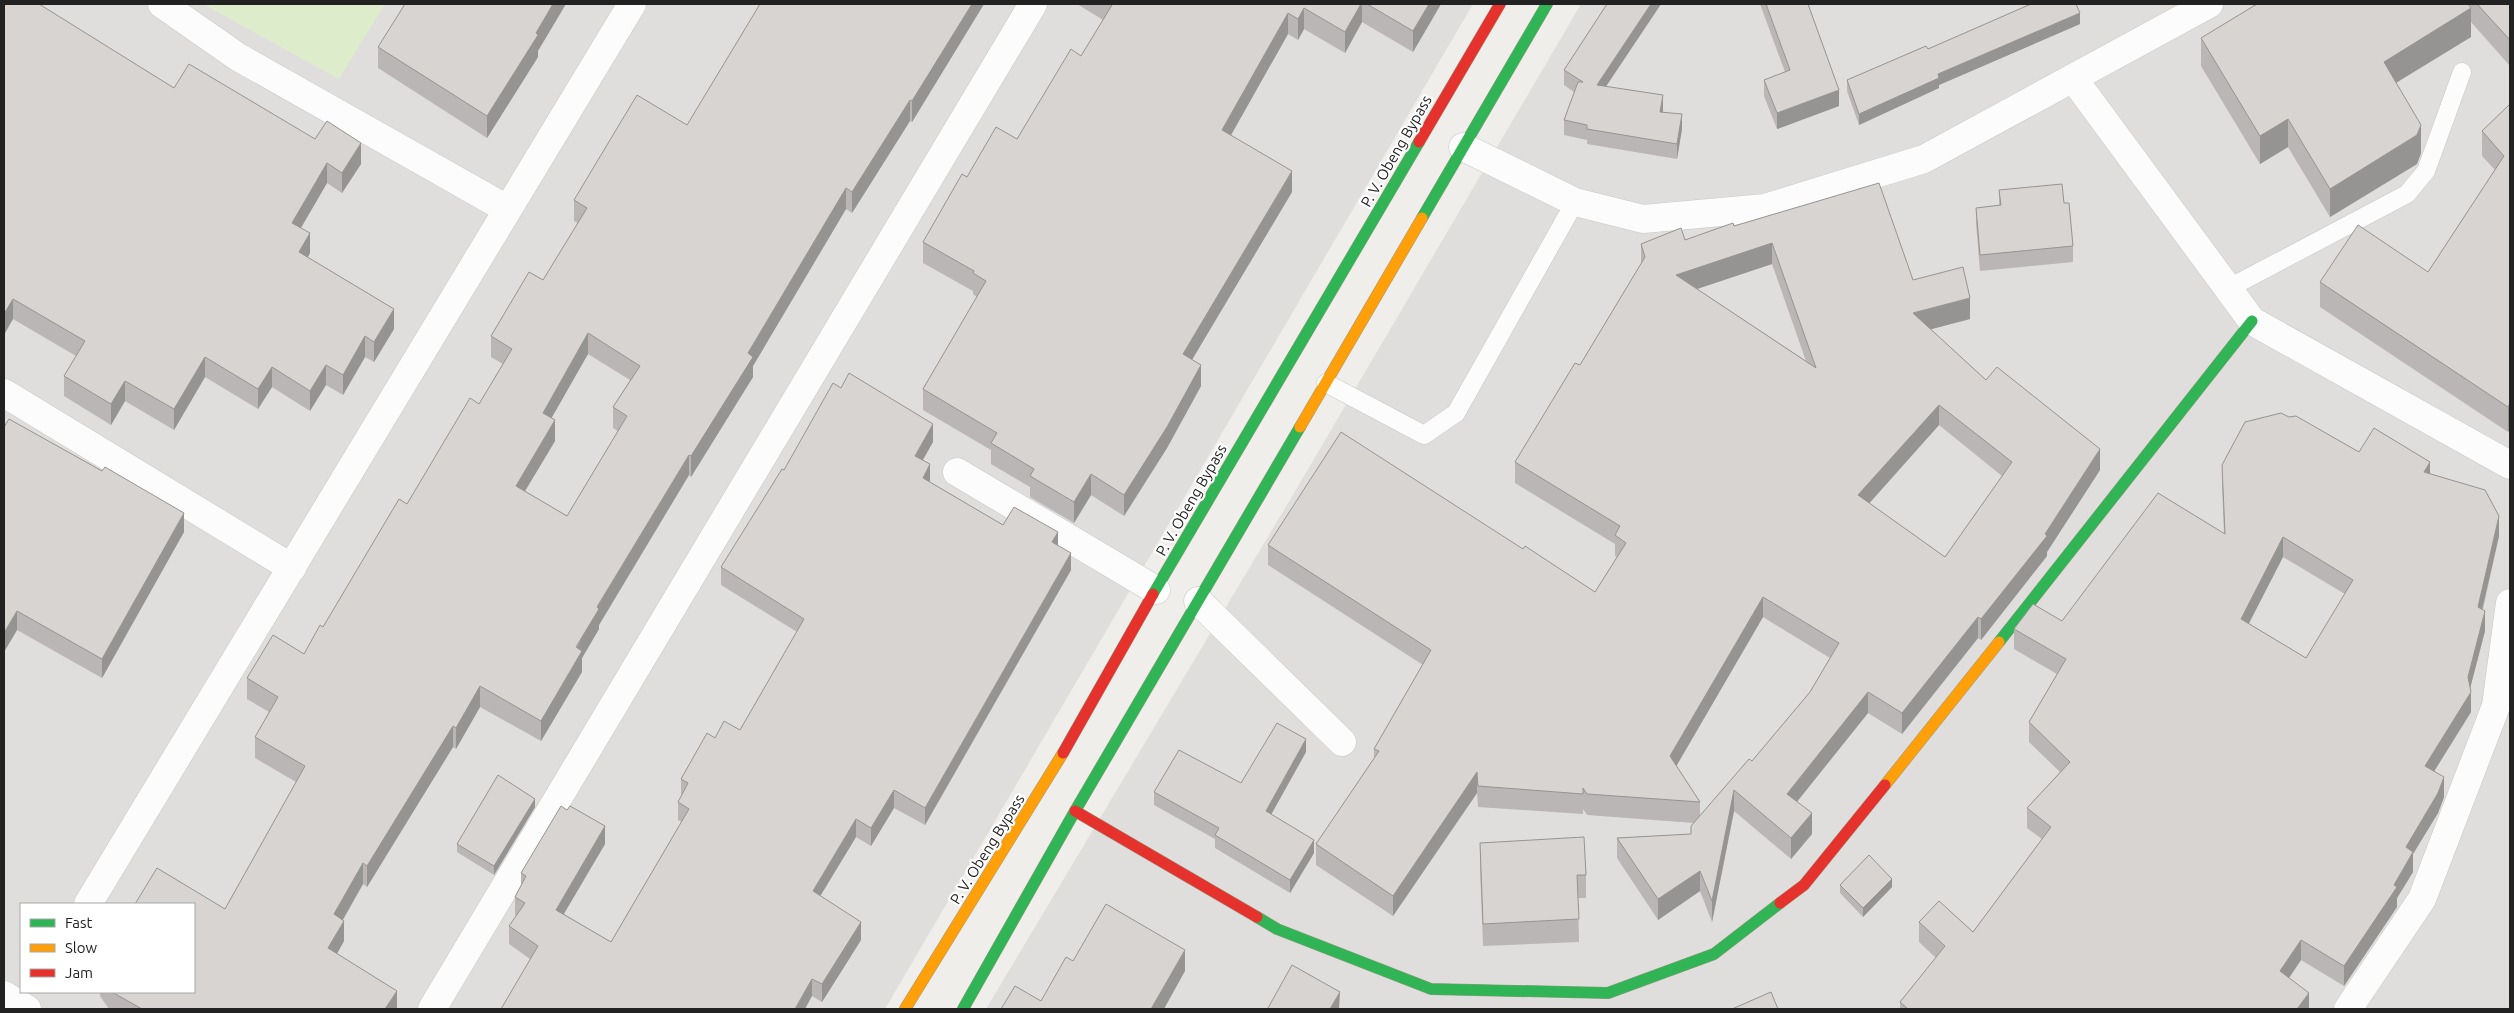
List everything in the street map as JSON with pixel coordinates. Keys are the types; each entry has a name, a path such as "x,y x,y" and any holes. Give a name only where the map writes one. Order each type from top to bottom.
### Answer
{"main road":[{"name":"P. V. Obeng Bypass","path":"904,1009 1041,791 1156,590 1500,4"},
{"path":"963,1009 1075,811 1547,4"},
{"path":"1075,811 1277,929 1431,989 1608,993 1714,954 1804,885 1990,654 2252,321"}],"street":[{"path":"162,4 238,58 508,209"},
{"path":"89,903 632,4"},
{"path":"432,1009 1033,4"},
{"path":"1463,147 1575,202 1643,219 1765,208 1924,159 2209,4"},
{"path":"2073,78 2252,321 2510,465"},
{"path":"4,393 292,568"},
{"path":"957,472 1156,590"},
{"path":"1198,601 1342,742"},
{"path":"2348,1009 2422,899 2496,706 2510,603"},
{"path":"20,982 4,993 27,1009"}],"lane":[{"path":"2227,289 2407,194 2426,171 2462,72"},
{"path":"1326,383 1424,435 1456,413 1575,202"}],"shaded area":[{"path":"4,4 1473,4 885,1009 4,1009"},
{"path":"1581,4 2510,4 2510,1009 986,1009 1297,488"}],"green space":[{"path":"203,4 385,4 339,79"}],"building":[{"path":"4,4 39,4 174,88 189,64 315,139 327,121 361,143 342,173 327,163 292,223 310,233 299,252 394,309 374,342 365,336 343,375 326,365 310,391 272,367 258,389 205,357 174,409 125,381 111,404 64,376 85,341 13,299 4,314"},
{"path":"405,4 553,4 536,33 538,35 487,116 378,47"},
{"path":"760,4 972,4 912,101 910,100 852,192 846,188 748,353 753,357 691,456 689,455 597,607 599,609 576,647 582,651 541,721 480,686 456,728 453,726 367,866 363,863 334,914 344,921 328,948 397,991 385,1009 142,1009 114,993 195,993 195,903 136,903 157,868 225,909 305,766 255,737 278,697 247,678 273,635 304,654 320,625 323,627 399,499 407,504 470,398 479,404 512,349 491,336 529,272 543,280 587,208 574,200 637,95 687,125","holes":["588,333 640,366 613,407 627,416 567,516 516,486 555,420 543,413"]},
{"path":"1110,4 1361,4 1345,32 1304,8 1298,19 1288,13 1222,130 1292,171 1183,354 1201,365 1167,427 1124,495 1091,474 1074,502 1030,476 1034,469 991,443 997,433 923,389 986,281 973,273 974,271 923,242 962,174 967,177 996,127 1017,139 1071,49 1081,56 1112,5"},
{"path":"1367,4 1429,4 1413,31"},
{"path":"1607,4 1651,4 1597,85 1663,95 1660,112 1682,114 1677,144 1587,129 1587,125 1564,120 1578,82 1583,82 1564,70"},
{"path":"1766,4 1808,4 1839,90 1777,113 1764,80 1790,70"},
{"path":"2031,4 2076,4 2080,13 1938,74 1939,78 1859,114 1847,80 1926,46 1928,49"},
{"path":"2257,4 2468,4 2471,8 2384,62 2421,125 2417,135 2330,189 2288,119 2260,136 2201,38"},
{"path":"2477,4 2510,4 2510,40"},
{"path":"2510,104 2510,403 2508,407 2320,282 2358,225 2428,272 2504,156 2482,131"},
{"path":"1879,183 1913,280 1963,267 1970,298 1913,313 1986,380 1997,367 2100,449 2045,534 2047,536 1981,619 1978,617 1902,713 1868,692 1787,794 1812,813 1791,838 1734,790 1712,901 1700,871 1658,899 1617,838 1691,834 1691,826 1749,759 1752,761 1810,692 1839,643 1763,597 1670,756 1700,802 1587,794 1583,788 1583,794 1478,786 1477,772 1393,896 1316,844 1379,751 1374,749 1431,650 1268,545 1341,432 1523,549 1525,546 1595,592 1626,543 1615,535 1620,526 1515,462 1575,363 1580,365 1645,257 1641,244 1681,228 1685,240 1733,223 1734,226","holes":["1772,243 1816,368 1676,275","1939,405 2012,462 1945,557 1858,495"]},
{"path":"2062,184 2064,203 2069,203 2073,246 1980,255 1976,208 2001,205 1999,190"},
{"path":"849,373 933,424 915,456 930,464 923,478 1003,525 1014,507 1058,532 1052,542 1071,553 925,808 894,790 871,828 856,819 813,891 861,922 822,984 812,979 795,1009 501,1009 538,946 509,926 525,903 515,897 526,876 521,873 561,806 567,810 570,806 605,826 556,910 611,942 689,809 678,802 688,783 681,779 707,733 715,738 724,721 740,730 804,619 721,567 782,469 784,470 833,383 841,388"},
{"path":"2281,413 2289,417 2296,416 2359,452 2374,428 2430,462 2424,472 2485,490 2499,516 2478,607 2485,611 2468,677 2471,692 2425,766 2444,777 2438,793 2406,847 2413,852 2394,885 2397,887 2344,966 2301,940 2280,971 2309,993 2297,1009 1908,1009 1900,1002 1945,946 1919,922 1939,901 1973,932 2051,827 2027,808 2070,762 2029,722 2066,659 2014,629 2033,604 2062,621 2158,493 2225,534 2222,465 2245,422","holes":["2283,537 2353,580 2306,658 2241,619"]},
{"path":"9,419 102,471 105,467 184,513 102,659 17,611 4,633 4,427"},
{"path":"1277,723 1306,739 1266,811 1314,840 1290,880 1215,835 1219,828 1154,792 1179,750 1241,783"},
{"path":"498,775 535,799 494,866 457,844"},
{"path":"1584,837 1586,875 1577,875 1579,919 1483,924 1480,843"},
{"path":"1869,855 1892,879 1863,908 1840,885"},
{"path":"1106,904 1185,950 1151,1009 1001,1009 1015,986 1041,1001 1066,957 1073,961"},
{"path":"1292,965 1340,992 1330,1009 1268,1008"},
{"path":"1771,992 1778,1009 1732,1009"}],"traffic: fast":[{"path":"1422,218 1547,4"},
{"path":"1153,594 1419,142"},
{"path":"1999,642 2252,321"},
{"path":"963,1009 1075,811 1300,427"},
{"path":"1257,917 1277,929 1431,989 1608,993 1714,954 1780,903"}],"traffic: slow":[{"path":"1300,427 1422,218"},
{"path":"1885,785 1999,642"},
{"path":"905,1009 1063,753"}],"traffic: jam":[{"path":"1419,142 1500,4"},
{"path":"1063,753 1153,594"},
{"path":"1780,903 1804,885 1885,785"},
{"path":"1075,811 1257,917"}]}
